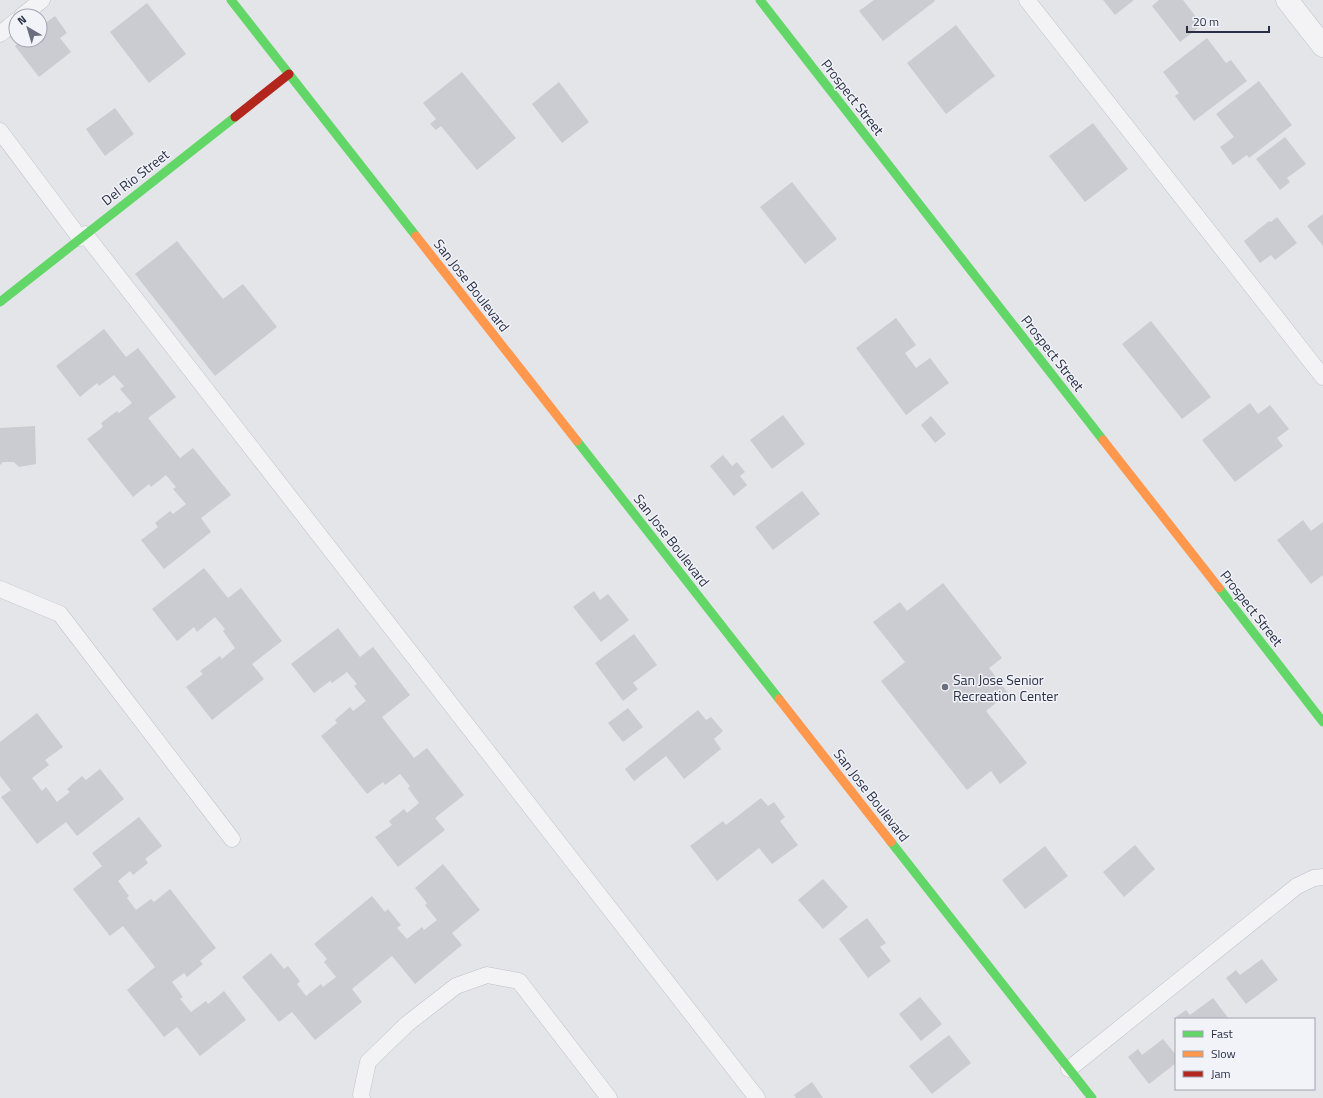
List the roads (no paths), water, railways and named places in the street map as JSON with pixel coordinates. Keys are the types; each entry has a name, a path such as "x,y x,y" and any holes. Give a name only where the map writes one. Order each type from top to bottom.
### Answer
{"street":[{"name":"San Jose Boulevard","path":"231,0 1092,1098"},
{"name":"Prospect Street","path":"760,0 1323,722"},
{"path":"1287,0 1323,46"},
{"name":"Del Rio Street","path":"0,302 289,74"}],"lane":[{"path":"32,8 42,0"},
{"path":"1027,0 1323,377"},
{"path":"0,34 8,28"},
{"path":"0,131 757,1098"},
{"path":"0,589 60,614 232,839"},
{"path":"1069,1068 1297,886 1314,878 1323,877"},
{"path":"362,1098 361,1095 368,1062 407,1024 456,986 487,975 519,981 609,1098"}],"place":[{"name":"San Jose Senior Recreation Center","path":"945,687"}]}
